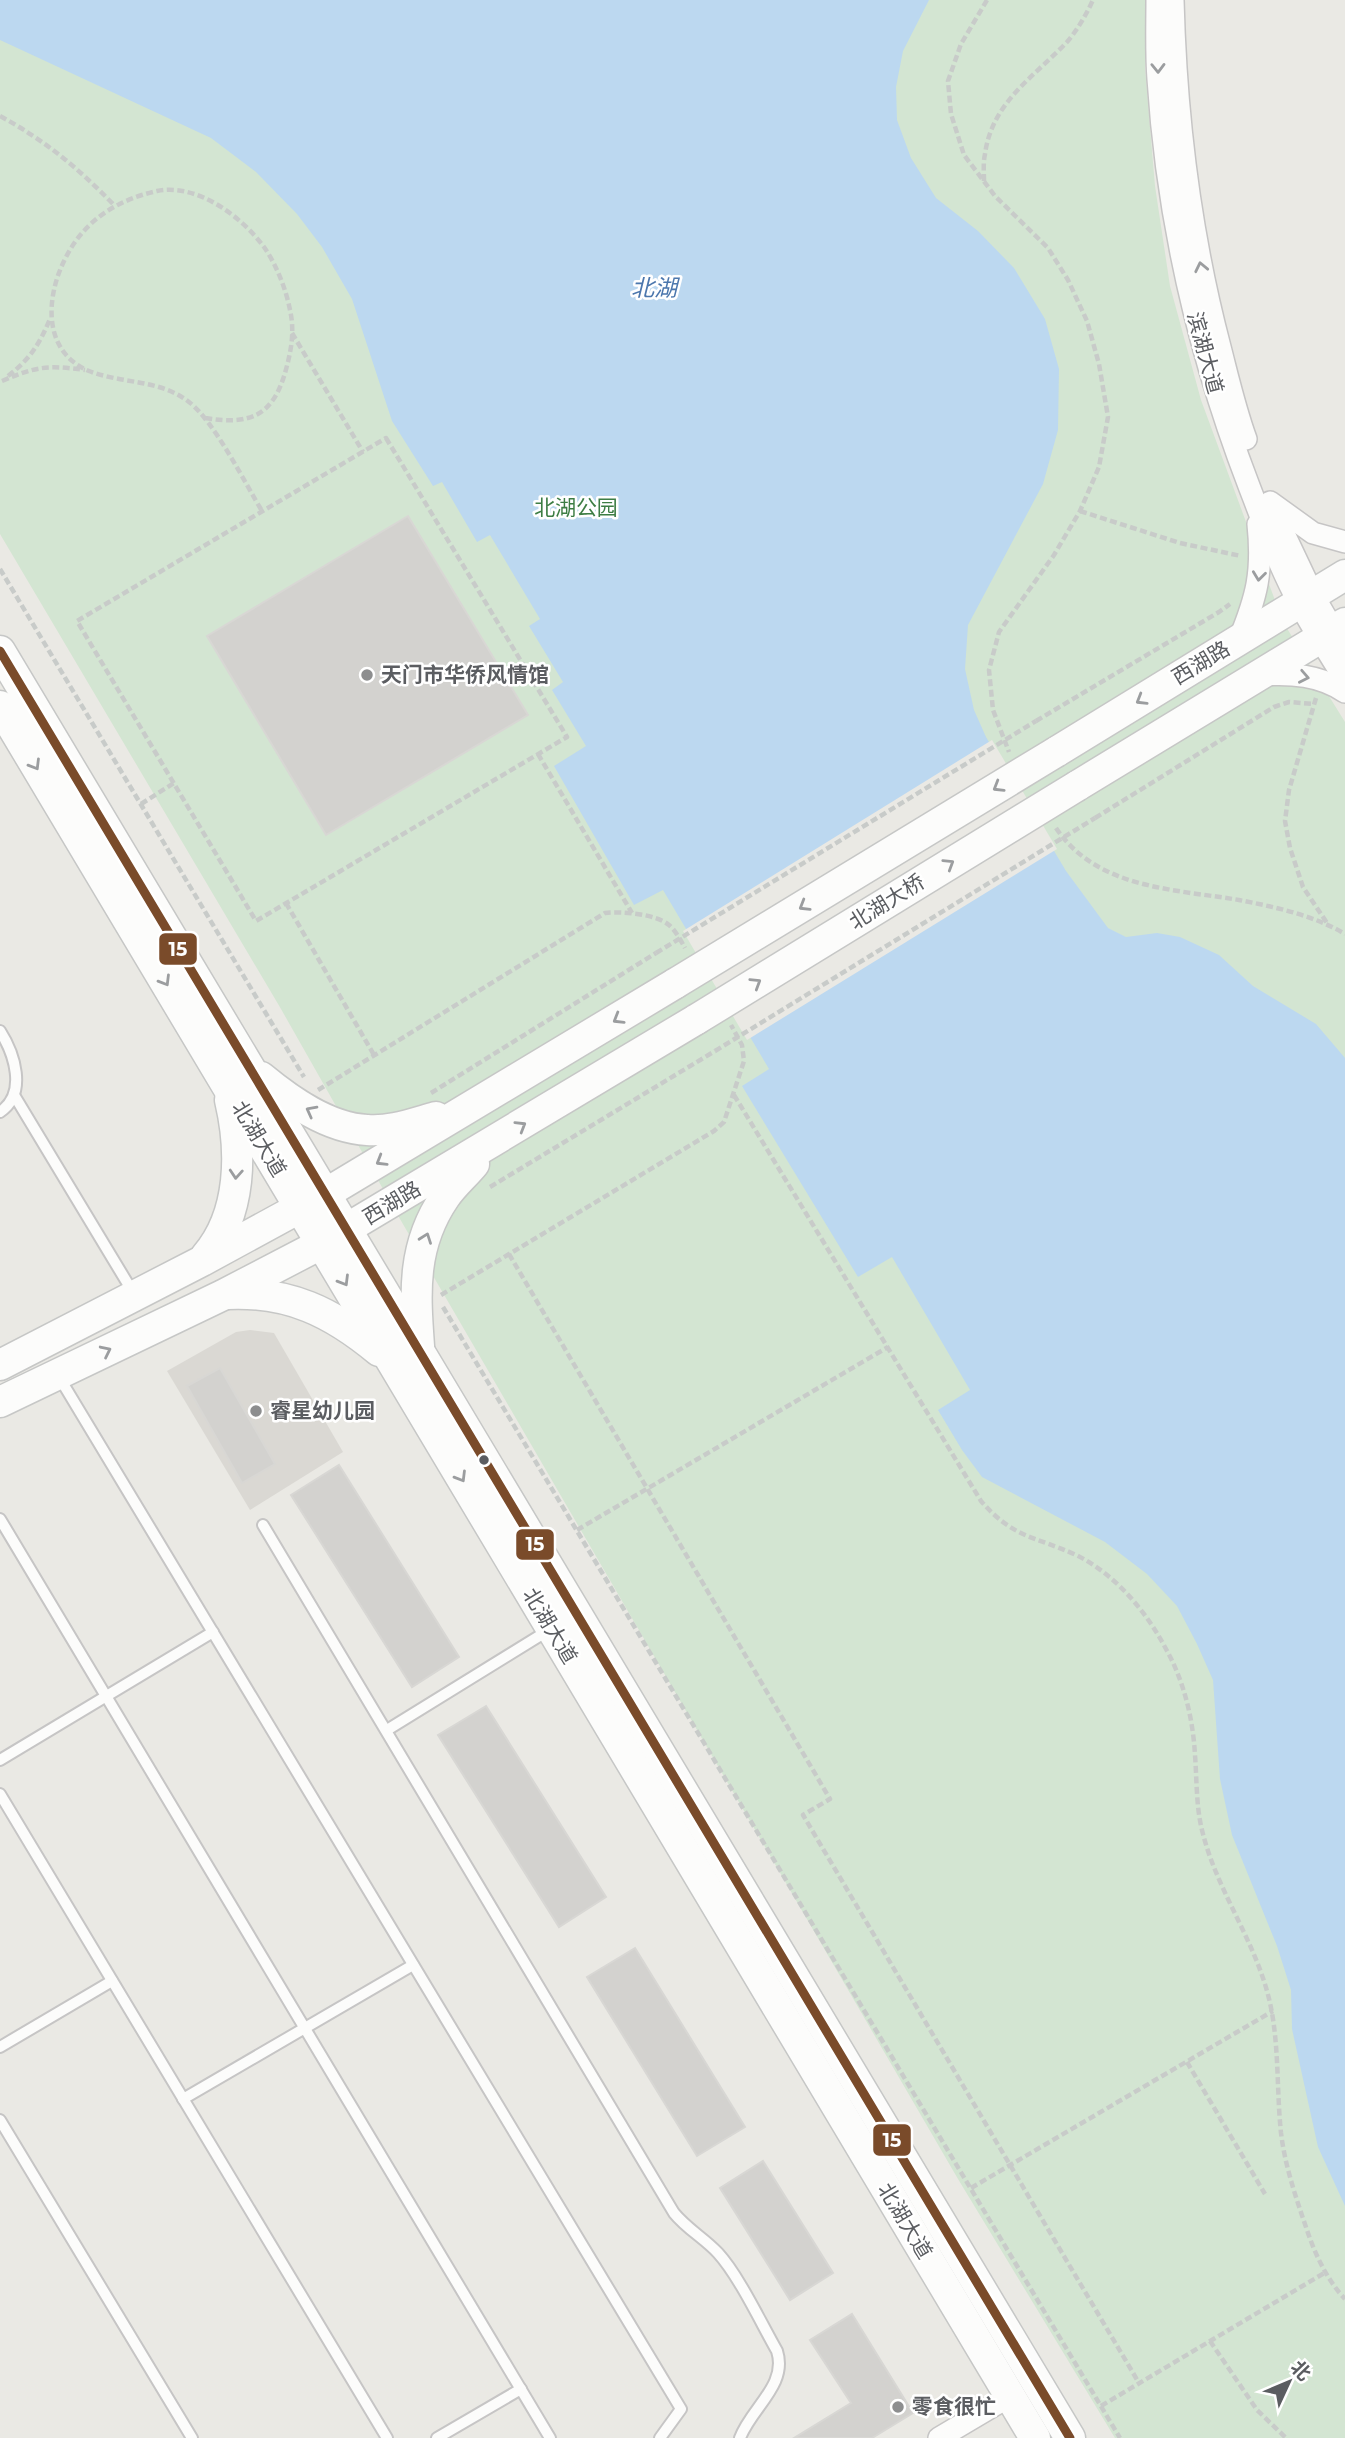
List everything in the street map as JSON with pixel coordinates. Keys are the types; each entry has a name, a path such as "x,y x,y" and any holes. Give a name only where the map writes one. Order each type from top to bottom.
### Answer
{"main road":[{"name":"西湖路","path":"1056,752 1345,575"},
{"name":"西湖路","path":"1077,786 1259,675 1336,635"},
{"name":"北湖大道","path":"0,651 238,1075 334,1237 1070,2438"},
{"name":"北湖大道","path":"0,706 238,1075"},
{"name":"北湖大桥","path":"676,983 1056,752"},
{"name":"北湖大桥","path":"697,1019 1077,786"},
{"name":"西湖路","path":"0,1364 202,1261 312,1200 471,1108 676,983"},
{"name":"西湖路","path":"0,1402 223,1295 334,1237 697,1019"},
{"path":"202,1261 217,1243 228,1220 236,1185 234,1118 238,1075 344,1127 369,1130 396,1127 471,1108"},
{"path":"223,1295 257,1293 301,1303 327,1314 357,1333 407,1358 418,1260 428,1231 444,1198 493,1142"},
{"name":"北湖大道","path":"407,1358 552,1629 1035,2438"}],"street":[{"name":"滨湖大道","path":"1157,0 1157,78 1166,159 1178,243 1197,328 1224,422 1306,599 1336,635 1345,680"},
{"name":"滨湖大道","path":"1173,0 1175,80 1195,242 1238,418 1263,505"},
{"path":"1239,640 1257,591 1263,505 1313,533 1345,542"},
{"path":"1259,675 1292,674 1321,680 1345,692"},
{"path":"939,2438 1010,2396"}],"lane":[{"path":"0,1031 15,1061 14,1096 135,1295"},
{"path":"0,1112 14,1096"},
{"path":"57,1374 681,2409 660,2438"},
{"path":"0,1519 550,2438"},
{"path":"263,1525 674,2213 718,2254 729,2268 777,2351 781,2364 778,2378 744,2426 740,2438"},
{"path":"387,1730 552,1629"},
{"path":"0,1760 213,1632"},
{"path":"0,1794 387,2438"},
{"path":"183,2099 413,1965"},
{"path":"0,2047 112,1981"},
{"path":"0,2120 192,2438"},
{"path":"437,2438 521,2389"}],"path":[{"path":"987,0 961,44 948,81 951,114 964,155 984,181 1048,248 1068,280 1087,321 1099,364 1108,416 1099,467 1080,511 1054,555 999,632 989,670 993,710 1010,754"},
{"path":"984,181 985,154 998,114 1010,95 1068,40 1084,20 1093,0"},
{"path":"0,116 44,142 114,205"},
{"path":"1,381 26,362 40,342 50,318 53,293 65,257 84,228 114,205 135,196 162,190 192,193 222,207 243,223 264,248 278,274 290,311 292,332 292,347 274,401 258,415 244,420 205,418"},
{"path":"50,318 55,336 69,357 88,370"},
{"path":"292,332 363,452"},
{"path":"1,381 32,368 53,366 88,370 172,391 190,402 205,418 262,512"},
{"path":"386,438 567,737 256,921 77,621 363,452 386,438"},
{"path":"1080,511 1180,543 1261,560"},
{"path":"0,569 298,1067 309,1083 325,1096"},
{"path":"426,1096 1036,721 1219,612 1235,596"},
{"path":"1321,680 1289,790 1285,821 1290,848 1303,887 1327,923"},
{"path":"482,1192 1274,707 1289,702 1314,704"},
{"path":"538,754 632,913"},
{"path":"141,804 174,783"},
{"path":"1049,818 1063,839 1098,867 1147,887 1239,900 1302,914 1327,923 1345,934"},
{"path":"286,903 374,1055"},
{"path":"734,1095 981,1501 997,1519 1015,1532 1075,1555 1101,1569 1146,1618 1166,1649 1189,1709 1203,1835 1258,1962 1273,2011 1282,2135 1293,2189 1311,2243 1333,2286 1345,2299"},
{"path":"509,1254 830,1799 803,1815 1139,2383"},
{"path":"436,1290 443,1307 1121,2438"},
{"path":"577,1530 888,1347"},
{"path":"971,2188 1273,2011"},
{"path":"1186,2062 1265,2194"},
{"path":"1101,2406 1326,2272"},
{"path":"1210,2341 1257,2410 1286,2438"}],"shaded area":[{"name":"睿星幼儿园","path":"250,1330 274,1333 343,1452 250,1510 167,1371 236,1332"}],"green space":[{"name":"北湖公园","path":"0,0 1147,0 1145,68 1155,186 1170,286 1201,400 1283,622 1345,722 1345,2438 1115,2438 958,2179 400,1219 281,1009 0,534"}],"water":[{"name":"北湖","path":"0,0 929,0 903,51 896,87 897,120 911,158 936,198 978,231 1014,268 1045,319 1059,369 1058,430 1043,484 968,625 965,669 974,710 986,737 1066,871 1108,928 1126,937 1157,933 1180,937 1219,955 1253,986 1316,1024 1345,1058 1345,2206 1318,2147 1292,2029 1291,1990 1277,1946 1232,1835 1220,1779 1213,1680 1177,1606 1147,1574 1105,1542 982,1477 962,1450 938,1410 970,1390 892,1257 858,1277 742,1086 769,1069 663,890 634,905 554,766 586,746 552,690 563,682 529,626 540,619 490,535 477,542 442,482 433,486 392,421 352,299 322,247 297,214 256,172 211,138 0,40"}],"pier":[{"path":"992,740 1057,849 747,1040 683,931"}],"building":[{"name":"天门市华侨风情馆","path":"408,516 528,715 326,835 207,636"},
{"path":"220,1368 275,1464 242,1483 187,1386"},
{"path":"339,1465 459,1657 412,1687 291,1495"},
{"path":"486,1706 606,1897 559,1927 438,1735"},
{"path":"635,1948 745,2127 697,2156 587,1977"},
{"path":"763,2161 833,2273 790,2300 720,2188"},
{"path":"852,2314 913,2413 872,2438 794,2438 851,2403 810,2340"}],"transit line":[{"name":"15","path":"0,651 1070,2438"}],"place":[{"name":"天门市华侨风情馆","path":"367,675"},
{"name":"睿星幼儿园","path":"256,1411"},
{"name":"零食很忙","path":"898,2407"}]}
